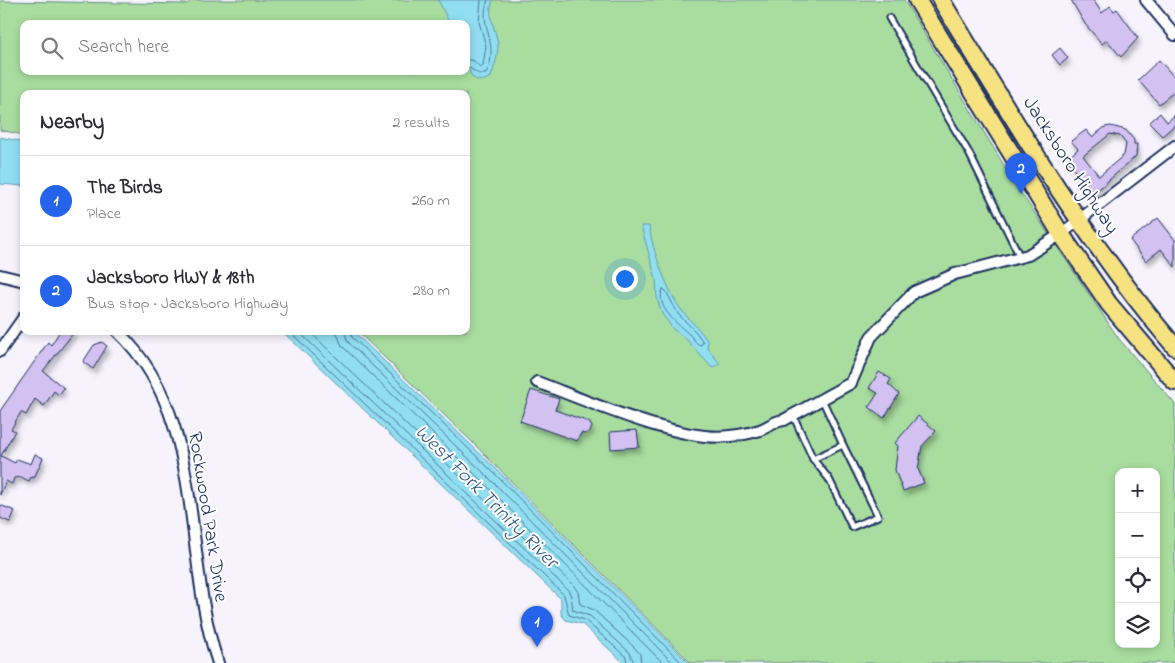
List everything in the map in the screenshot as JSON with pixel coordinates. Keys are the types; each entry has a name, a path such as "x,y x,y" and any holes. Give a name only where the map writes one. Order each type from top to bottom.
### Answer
{"main road":[{"name":"Jacksboro Highway","path":"917,0 1061,234 1109,304 1175,382"},
{"name":"Jacksboro Highway","path":"941,0 1009,113 1080,220 1132,297 1175,347"}],"street":[{"path":"1146,0 1175,35"},
{"path":"537,382 664,428 702,435 729,437 762,430 774,421 793,415 851,383 871,337 914,292 955,274 1028,255 1080,220 1175,146"},
{"path":"0,275 20,280"},
{"path":"0,351 20,323"},
{"name":"Rockwood Park Drive","path":"120,335 144,363 175,427 184,465 198,579 212,647 218,663"}],"lane":[{"path":"889,18 969,153 1020,257"},
{"path":"793,415 813,459 829,479 852,527 878,516 822,400"},
{"path":"813,459 843,444"}],"green space":[{"path":"192,0 904,0 1019,190 1119,339 1175,404 1175,663 691,663 469,439 361,335 470,335 470,90 20,90 20,134 0,130 0,1 187,4"}],"water":[{"path":"438,0 493,0 491,18 498,46 497,58 491,77 481,80 474,78 470,73 470,20 448,20"},
{"path":"0,137 20,141 20,186 0,184"},
{"path":"641,226 649,226 653,247 661,271 677,304 708,342 707,347 720,364 712,368 686,339 674,330 662,314 657,298 656,279"},
{"name":"West Fork Trinity River","path":"286,335 357,335 496,469 689,663 624,663 582,624 566,620 561,614 561,599"}],"building":[{"path":"1071,0 1093,0 1102,13 1110,6 1114,11 1117,9 1138,38 1121,57 1107,40 1102,44 1085,24"},
{"path":"1060,48 1068,58 1060,65 1052,55"},
{"path":"1159,60 1175,78 1175,91 1159,104 1138,80"},
{"path":"1160,113 1167,122 1175,115 1175,125 1162,136 1149,123"},
{"path":"1111,126 1126,130 1134,140 1134,144 1137,144 1136,156 1091,196 1067,159 1078,149 1071,141 1086,130 1092,137 1105,127","holes":["1110,134 1120,136 1126,144 1124,155 1099,176 1083,156"]},
{"path":"1158,218 1175,240 1175,267 1161,249 1146,261 1130,240"},
{"path":"57,335 72,335 43,371 64,388 59,395 54,391 44,406 35,399 26,415 21,412 11,429 15,431 1,456 15,463 17,459 31,464 35,454 43,458 34,478 31,477 29,481 21,477 14,478 12,484 6,481 0,495 0,411 48,342 51,345"},
{"path":"102,342 107,346 93,369 83,362 94,345"},
{"path":"879,372 891,379 888,384 899,394 884,418 869,407 878,393 869,388"},
{"path":"531,390 559,399 555,410 589,422 592,427 590,431 585,434 581,433 577,441 520,421"},
{"path":"918,416 936,431 922,446 918,469 924,483 903,491 895,470 898,446 895,443"},
{"path":"637,430 639,447 611,449 610,432"},
{"path":"0,505 15,511 10,522 0,518"}],"place":[{"name":"Jacksboro HWY & 18th","path":"1021,194"},
{"name":"The Birds","path":"537,647"}]}
